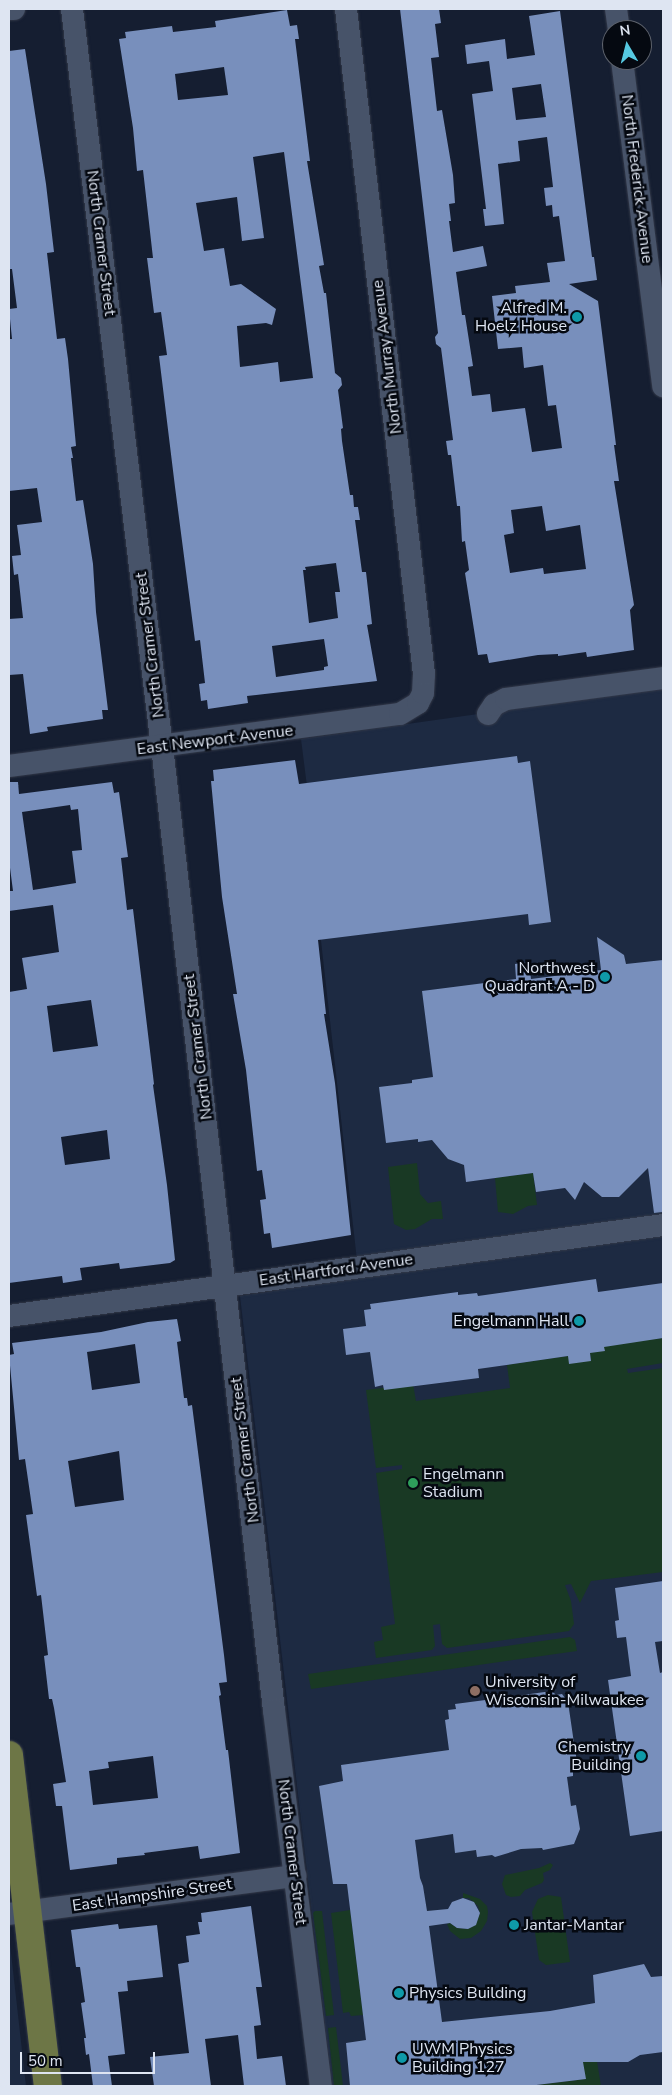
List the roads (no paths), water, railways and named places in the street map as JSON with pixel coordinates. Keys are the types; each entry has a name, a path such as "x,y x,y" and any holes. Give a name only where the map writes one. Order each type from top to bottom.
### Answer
{"main road":[{"path":"9,1755 18,1913 48,2086"}],"street":[{"path":"9,10 14,9"},
{"name":"North Cramer Street","path":"72,9 162,747 321,2086"},
{"name":"North Murray Avenue","path":"346,9 425,681 423,693 418,703"},
{"name":"North Frederick Avenue","path":"623,70 663,386"},
{"path":"488,714 494,705 506,699 663,678"},
{"name":"East Newport Avenue","path":"9,766 400,714 418,703"},
{"name":"East Hartford Avenue","path":"9,1316 663,1225"},
{"name":"East Hampshire Street","path":"18,1913 295,1876"}],"place":[{"name":"Alfred M. Hoelz House","path":"577,317"},
{"name":"Northwest Quadrant A - D","path":"605,977"},
{"name":"Engelmann Hall","path":"579,1321"},
{"name":"Engelmann Stadium","path":"413,1483"},
{"name":"University of Wisconsin-Milwaukee","path":"475,1691"},
{"name":"Chemistry Building","path":"641,1756"},
{"name":"Jantar-Mantar","path":"514,1925"},
{"name":"Physics Building","path":"399,1993"},
{"name":"UWM Physics Building 127","path":"402,2058"}]}
